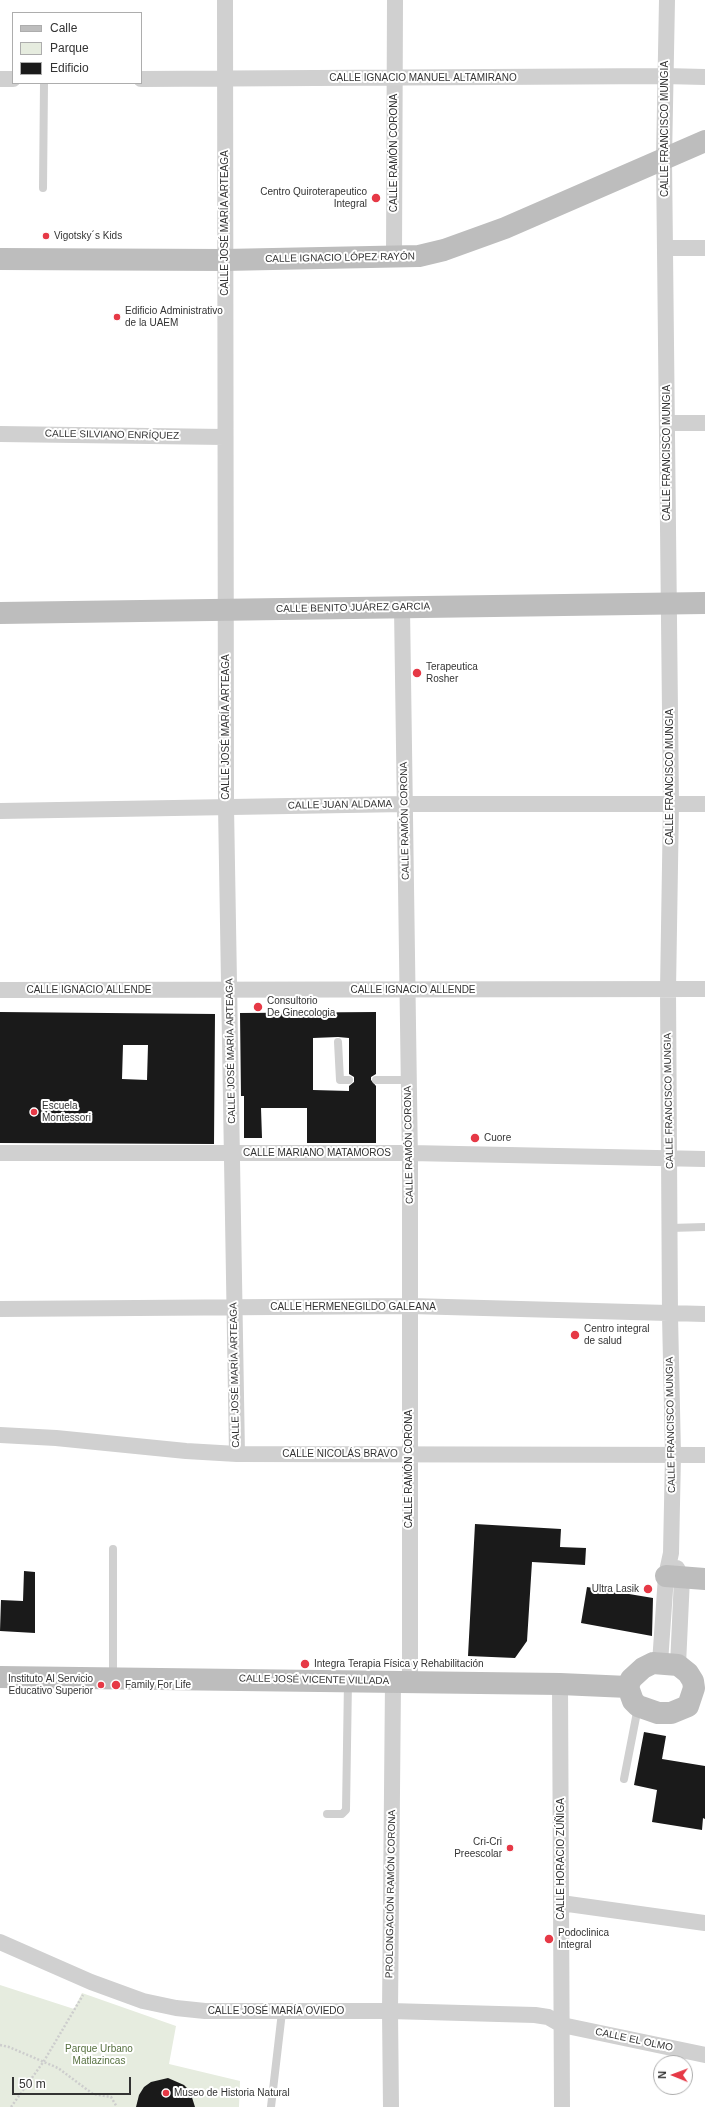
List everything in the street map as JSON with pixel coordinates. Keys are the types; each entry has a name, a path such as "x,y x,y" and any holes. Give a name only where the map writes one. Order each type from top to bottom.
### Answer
{"main road":[{"name":"CALLE IGNACIO LÓPEZ RAYÓN","path":"0,259 224,260 394,258 420,256 444,250 505,228 705,141"},
{"name":"CALLE BENITO JUÁREZ GARCIA","path":"0,613 705,603"},
{"path":"674,1577 705,1579"},
{"path":"669,1664 688,1673 699,1682 694,1688 696,1708 671,1713 658,1713 638,1706 630,1695 628,1687 631,1679 643,1668 669,1664"},
{"name":"CALLE JOSÉ VICENTE VILLADA","path":"0,1676 560,1684 628,1687"}],"street":[{"name":"CALLE JOSÉ MARÍA ARTEAGA","path":"225,0 224,260 226,806 233,1153 233,1306 237,1454"},
{"name":"CALLE RAMÓN CORONA","path":"394,258 395,0"},
{"name":"CALLE FRANCISCO MUNGIA","path":"666,0 664,159 671,804 668,990 670,1314 673,1455 671,1553 674,1577 669,1664"},
{"name":"CALLE IGNACIO MANUEL ALTAMIRANO","path":"142,79 705,77"},
{"path":"0,79 12,79"},
{"path":"666,248 705,248"},
{"path":"667,423 705,423"},
{"name":"CALLE SILVIANO ENRÍQUEZ","path":"0,434 225,437"},
{"name":"CALLE RAMÓN CORONA","path":"401,1682 409,1454 410,1306 410,1153 402,608"},
{"name":"CALLE JUAN ALDAMA","path":"0,811 405,804 705,804"},
{"name":"CALLE IGNACIO ALLENDE","path":"0,990 705,989"},
{"name":"CALLE MARIANO MATAMOROS","path":"0,1153 410,1153 705,1159"},
{"name":"CALLE HERMENEGILDO GALEANA","path":"0,1309 233,1306 410,1306 705,1314"},
{"name":"CALLE NICOLÁS BRAVO","path":"0,1435 56,1438 186,1451 237,1454 705,1455"},
{"name":"PROLONGACIÓN RAMÓN CORONA","path":"391,2107 390,2011 401,1682"},
{"name":"CALLE HORACIO ZÚÑIGA","path":"560,1684 562,2107"},
{"path":"561,1903 705,1923"},
{"name":"CALLE JOSÉ MARÍA OVIEDO","path":"0,1942 90,1982 143,2001 176,2008 204,2011 390,2011 535,2015 548,2017 562,2025"},
{"name":"CALLE EL OLMO","path":"562,2025 705,2054"}],"lane":[{"path":"43,188 44,84"},
{"path":"338,1042 340,1080 349,1080"},
{"path":"376,1080 409,1080"},
{"path":"670,1228 705,1227"},
{"path":"113,1549 113,1678"},
{"path":"327,1814 342,1814 346,1810 348,1681"},
{"path":"624,1779 638,1706"},
{"path":"271,2107 282,2012"}],"path":[{"path":"11,2107 44,2061 90,1982"},
{"path":"0,2045 44,2061 73,2077 84,2088 93,2094 111,2097 117,2107"}],"green space":[{"name":"Parque Urbano Matlazincas","path":"0,1985 74,2009 82,1993 176,2026 169,2064 240,2081 239,2107 0,2107"}],"building":[{"path":"0,1012 215,1014 214,1144 0,1143","holes":["123,1045 148,1045 147,1080 122,1079"]},
{"path":"376,1012 376,1074 371,1077 371,1080 376,1086 376,1143 307,1143 307,1108 261,1108 262,1138 244,1138 244,1096 241,1096 240,1013","holes":["313,1038 349,1038 349,1074 354,1077 354,1082 349,1086 349,1091 313,1090"]},
{"path":"475,1524 561,1529 560,1547 586,1548 585,1565 532,1562 527,1641 515,1658 468,1656"},
{"path":"24,1571 35,1572 35,1633 0,1631 1,1600 23,1601"},
{"path":"587,1587 653,1598 652,1636 581,1623"},
{"path":"644,1732 666,1736 662,1759 705,1766 705,1819 703,1818 702,1830 652,1822 657,1790 634,1785"},
{"name":"Museo de Historia Natural","path":"168,2078 184,2085 190,2091 195,2107 136,2107 139,2095 144,2087 151,2082"}],"place":[{"name":"Centro Quiroterapeutico Integral","path":"376,198"},
{"name":"Vigotsky´s Kids","path":"46,236"},
{"name":"Edificio Administrativo de la UAEM","path":"117,317"},
{"name":"Terapeutica Rosher","path":"417,673"},
{"name":"Consultorio De Ginecologia","path":"258,1007"},
{"name":"Escuela Montessori","path":"34,1112"},
{"name":"Cuore","path":"475,1138"},
{"name":"Centro integral de salud","path":"575,1335"},
{"name":"Ultra Lasik","path":"648,1589"},
{"name":"Integra Terapia Física y Rehabilitación","path":"305,1664"},
{"name":"Instituto Al Servicio Educativo Superior","path":"101,1685"},
{"name":"Family For Life","path":"116,1685"},
{"name":"Cri-Cri Preescolar","path":"510,1848"},
{"name":"Podoclinica Integral","path":"549,1939"},
{"name":"Museo de Historia Natural","path":"166,2093"}]}
